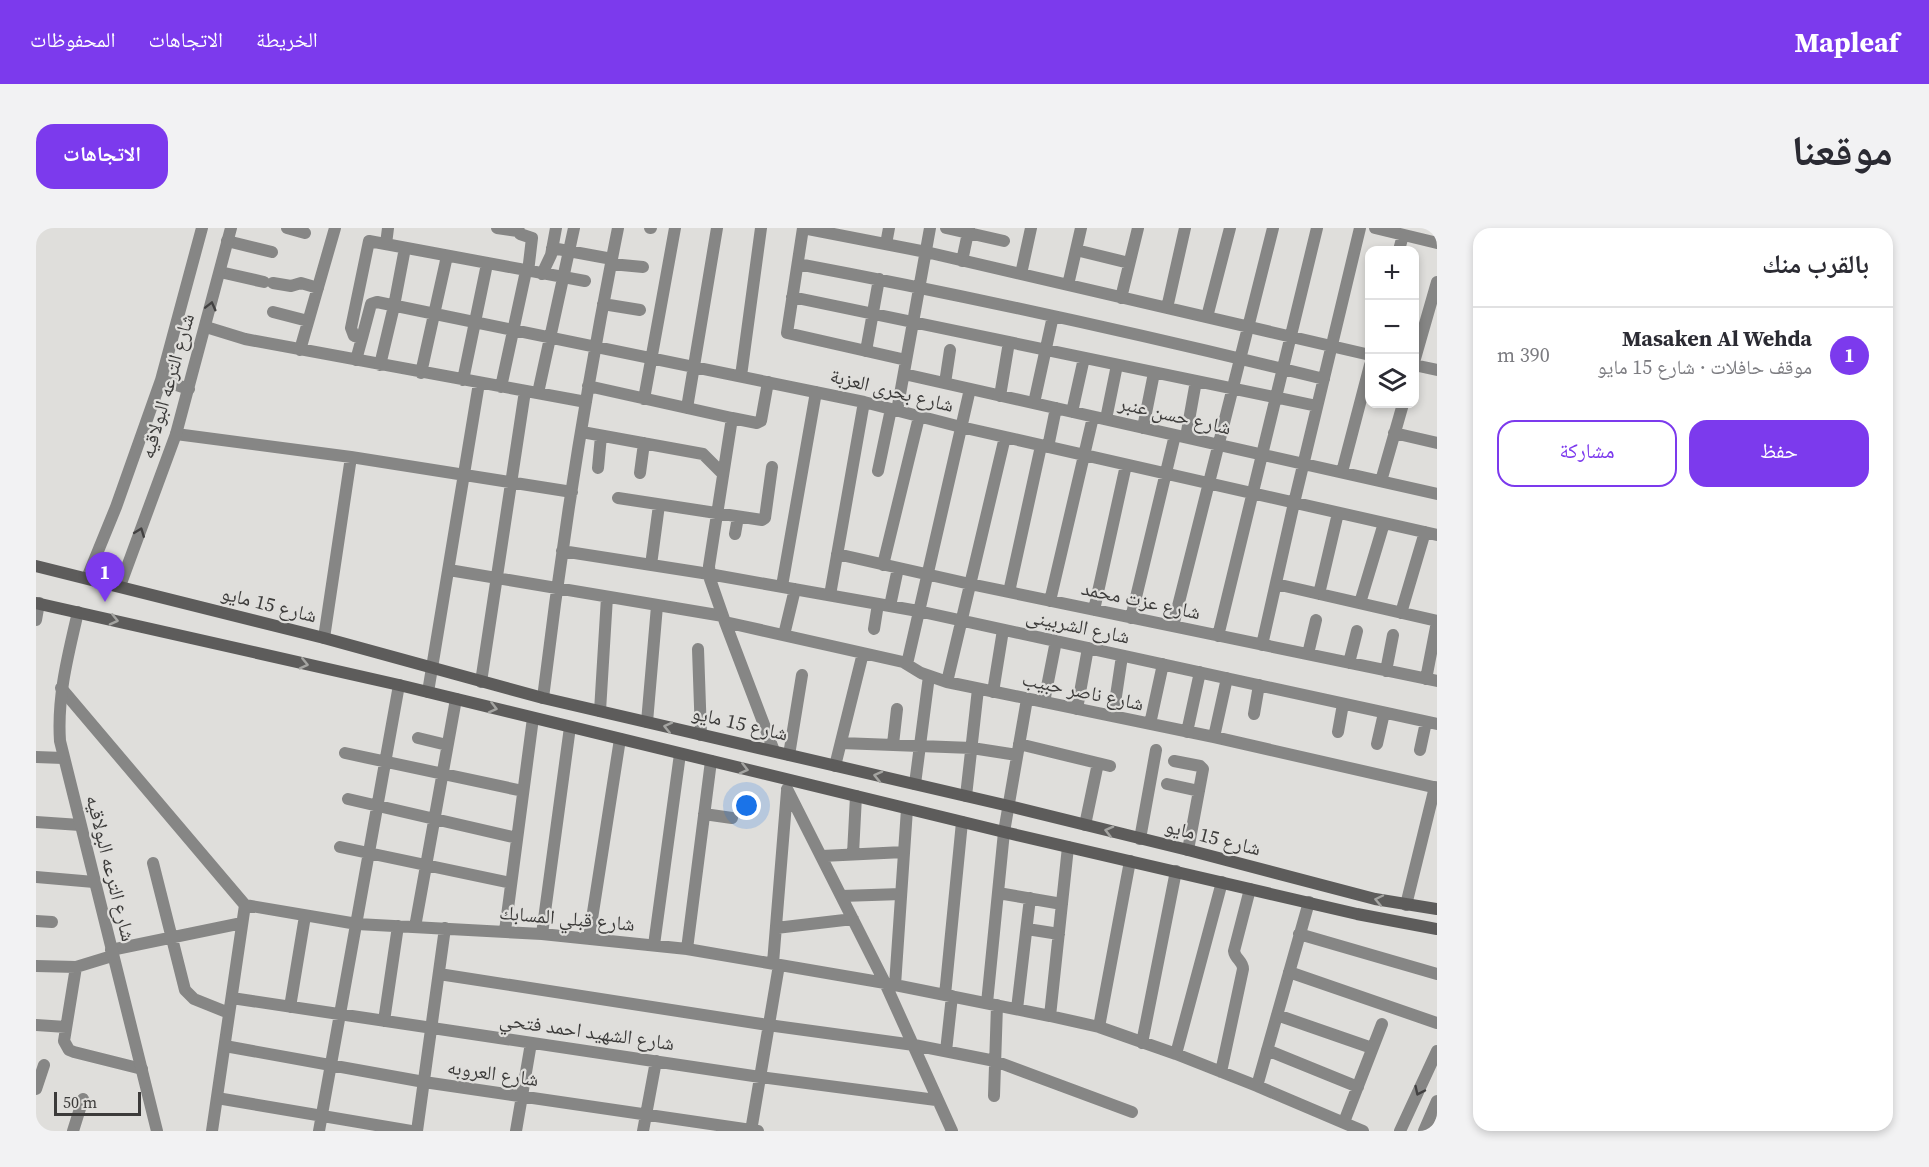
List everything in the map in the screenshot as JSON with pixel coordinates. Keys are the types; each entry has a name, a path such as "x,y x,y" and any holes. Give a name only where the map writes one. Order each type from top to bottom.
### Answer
{"main road":[{"name":"شارع 15 مايو","path":"36,566 324,638 543,698 1009,806 1375,899 1437,909"},
{"name":"شارع 15 مايو","path":"38,603 428,692 711,761 787,784 856,796 1357,914 1437,929"}],"street":[{"name":"شارع الترعه البولاقيه","path":"87,578 116,507 161,380 202,228"},
{"name":"شارع الترعه البولاقيه","path":"120,586 176,434 231,228"},
{"path":"287,228 305,233"},
{"path":"300,350 335,228"},
{"path":"386,244 388,228"},
{"path":"497,228 518,229 522,235 532,238 527,271 501,387"},
{"path":"542,274 549,262 556,228"},
{"path":"538,393 574,228"},
{"path":"543,698 556,589 594,347 618,228"},
{"path":"644,399 675,228"},
{"path":"687,408 717,228"},
{"path":"741,376 762,228"},
{"path":"906,360 787,333 803,228 846,232 886,244 1366,354"},
{"path":"886,244 889,228"},
{"path":"878,471 904,374 930,228"},
{"path":"946,228 969,231 1004,241"},
{"path":"1021,274 1031,228"},
{"path":"1068,285 1081,228"},
{"path":"1121,298 1138,228"},
{"path":"1167,308 1185,228"},
{"path":"1207,317 1230,228"},
{"path":"1173,626 1273,228"},
{"path":"1218,636 1317,228"},
{"path":"1262,645 1360,228"},
{"path":"1376,228 1437,243"},
{"path":"962,261 969,231"},
{"path":"1400,246 1402,235"},
{"path":"227,241 272,252"},
{"path":"356,360 362,338 354,336 351,330 369,241 585,281"},
{"path":"380,365 405,248"},
{"path":"552,248 643,267"},
{"path":"1076,250 1130,263"},
{"path":"421,373 447,256"},
{"path":"463,380 487,264"},
{"path":"798,264 920,287 1053,316 1324,379"},
{"path":"220,272 268,283 291,286 301,283 318,288"},
{"path":"866,351 879,279"},
{"path":"1417,354 1437,282"},
{"path":"792,297 1317,406"},
{"name":"شارع بحرى العزبة","path":"362,338 372,303 477,321 864,402 961,428 1431,534"},
{"path":"603,304 640,310"},
{"path":"273,312 308,321"},
{"path":"1034,403 1053,316"},
{"path":"206,327 245,339 300,350 586,402"},
{"path":"1000,396 1009,342"},
{"path":"945,383 950,350"},
{"path":"1072,412 1084,358"},
{"path":"1106,419 1117,365"},
{"path":"1419,365 1437,370"},
{"path":"1143,428 1154,373"},
{"name":"شارع حسن عنبر","path":"904,374 1437,494"},
{"path":"161,380 189,389"},
{"path":"1131,618 1165,474 1180,436 1196,381"},
{"path":"588,386 757,423 761,421 768,382"},
{"path":"428,692 479,383"},
{"path":"1342,472 1365,384"},
{"path":"907,664 970,389"},
{"path":"482,682 525,391"},
{"path":"782,586 816,392"},
{"path":"830,595 864,402"},
{"path":"1009,592 1044,447 1056,408"},
{"path":"1381,481 1401,408"},
{"path":"884,565 920,417"},
{"path":"1050,601 1093,417"},
{"path":"732,418 709,558 709,574 774,752"},
{"path":"582,432 703,454 723,474"},
{"path":"1394,433 1437,443"},
{"path":"176,434 351,457 572,492"},
{"path":"598,468 601,436"},
{"path":"947,682 1005,438"},
{"path":"640,473 645,443"},
{"path":"324,638 351,457"},
{"path":"1094,610 1126,465"},
{"path":"618,498 761,521 764,519 772,466"},
{"path":"651,565 659,505"},
{"path":"1319,594 1338,513"},
{"path":"735,534 738,517"},
{"path":"1360,603 1384,523"},
{"path":"1401,613 1431,534"},
{"name":"شارع الشربينى","path":"562,551 782,586 918,611 1432,723"},
{"name":"شارع عزت محمد","path":"837,554 1050,601 1432,680"},
{"path":"874,629 898,568"},
{"name":"شارع ناصر حبيب","path":"449,570 724,619 907,664 929,676 947,682 1214,737 1436,788"},
{"path":"1276,584 1437,621 1432,680"},
{"path":"784,635 795,589"},
{"path":"600,711 607,597"},
{"path":"36,620 38,603"},
{"path":"647,722 657,606"},
{"name":"شارع الترعه البولاقيه","path":"78,612 62,688 59,723 63,758 157,1131"},
{"path":"1308,654 1316,620"},
{"path":"993,692 1004,630"},
{"path":"1349,663 1357,631"},
{"path":"1386,671 1393,635"},
{"path":"1044,702 1056,641"},
{"path":"1077,709 1088,648"},
{"path":"698,649 700,735"},
{"path":"835,766 862,653"},
{"path":"1113,716 1122,656"},
{"path":"1150,724 1163,664"},
{"path":"1187,732 1200,672"},
{"path":"789,755 802,675"},
{"path":"915,784 929,676"},
{"path":"1214,737 1227,678"},
{"path":"319,1131 399,685"},
{"path":"1254,714 1259,685"},
{"path":"62,688 245,905 212,1131"},
{"path":"966,796 978,689"},
{"path":"415,927 456,699"},
{"path":"994,1096 992,1004 998,892 1004,832 1027,699"},
{"path":"1338,732 1343,704"},
{"path":"893,744 897,709"},
{"path":"1377,744 1384,713"},
{"path":"505,931 533,718"},
{"path":"1420,750 1432,723"},
{"path":"542,934 570,727"},
{"path":"418,738 447,746"},
{"path":"589,938 620,739"},
{"path":"841,743 1018,750 1104,764 1085,825"},
{"path":"1140,839 1156,750"},
{"path":"345,753 523,790"},
{"path":"654,945 680,754"},
{"path":"36,757 63,758"},
{"path":"687,949 711,761"},
{"path":"1174,761 1202,767 1188,850"},
{"path":"787,784 853,919 890,984 936,1100 952,1131"},
{"path":"753,1131 776,964 776,928 787,784"},
{"path":"1167,784 1199,791"},
{"path":"1406,905 1436,788"},
{"path":"854,854 856,796"},
{"path":"348,799 517,838"},
{"path":"890,984 901,894 907,809"},
{"path":"704,814 732,818"},
{"path":"36,822 80,825"},
{"path":"946,1051 948,996 962,822"},
{"path":"340,847 511,883"},
{"path":"1050,1016 1068,847"},
{"path":"822,856 904,852"},
{"path":"1099,1027 1130,861"},
{"path":"153,863 183,986 187,994 230,1013"},
{"path":"1143,1042 1176,871"},
{"path":"36,877 94,882"},
{"path":"1176,1054 1222,882"},
{"path":"1221,1072 1243,969 1234,951 1250,889"},
{"path":"998,892 1062,904"},
{"path":"842,896 901,894"},
{"path":"1017,1009 1030,898"},
{"path":"1257,1086 1308,902"},
{"name":"شارع قبلي المسابك","path":"245,905 357,924 505,931 687,949 890,984 1017,1009 1099,1027 1143,1042 1257,1086 1363,1131"},
{"path":"290,1007 305,916"},
{"path":"776,928 853,919"},
{"path":"36,921 52,922"},
{"path":"36,966 76,967 112,953 171,937 242,923"},
{"path":"384,1021 398,926"},
{"path":"417,1131 445,928"},
{"path":"1027,929 1059,934"},
{"path":"1299,934 1437,974"},
{"path":"76,967 64,1041 66,1046 74,1052 142,1069"},
{"path":"1289,972 1437,1023"},
{"path":"439,974 946,1051 995,1061 1132,1112"},
{"name":"شارع الشهيد احمد فتحي","path":"232,998 760,1077 936,1100"},
{"path":"1277,1015 1372,1048"},
{"path":"1344,1122 1382,1024"},
{"path":"36,1025 66,1027"},
{"path":"516,1131 531,1043"},
{"name":"شارع العروبه","path":"225,1046 424,1082 753,1131"},
{"path":"1267,1050 1358,1087"},
{"path":"1400,1131 1437,1051"},
{"path":"643,1131 656,1061"},
{"path":"36,1089 44,1065"},
{"path":"217,1098 411,1131"},
{"path":"73,1131 82,1100"},
{"path":"1424,1131 1437,1101"}],"place":[{"name":"Masaken Al Wehda","path":"105,602"}]}
